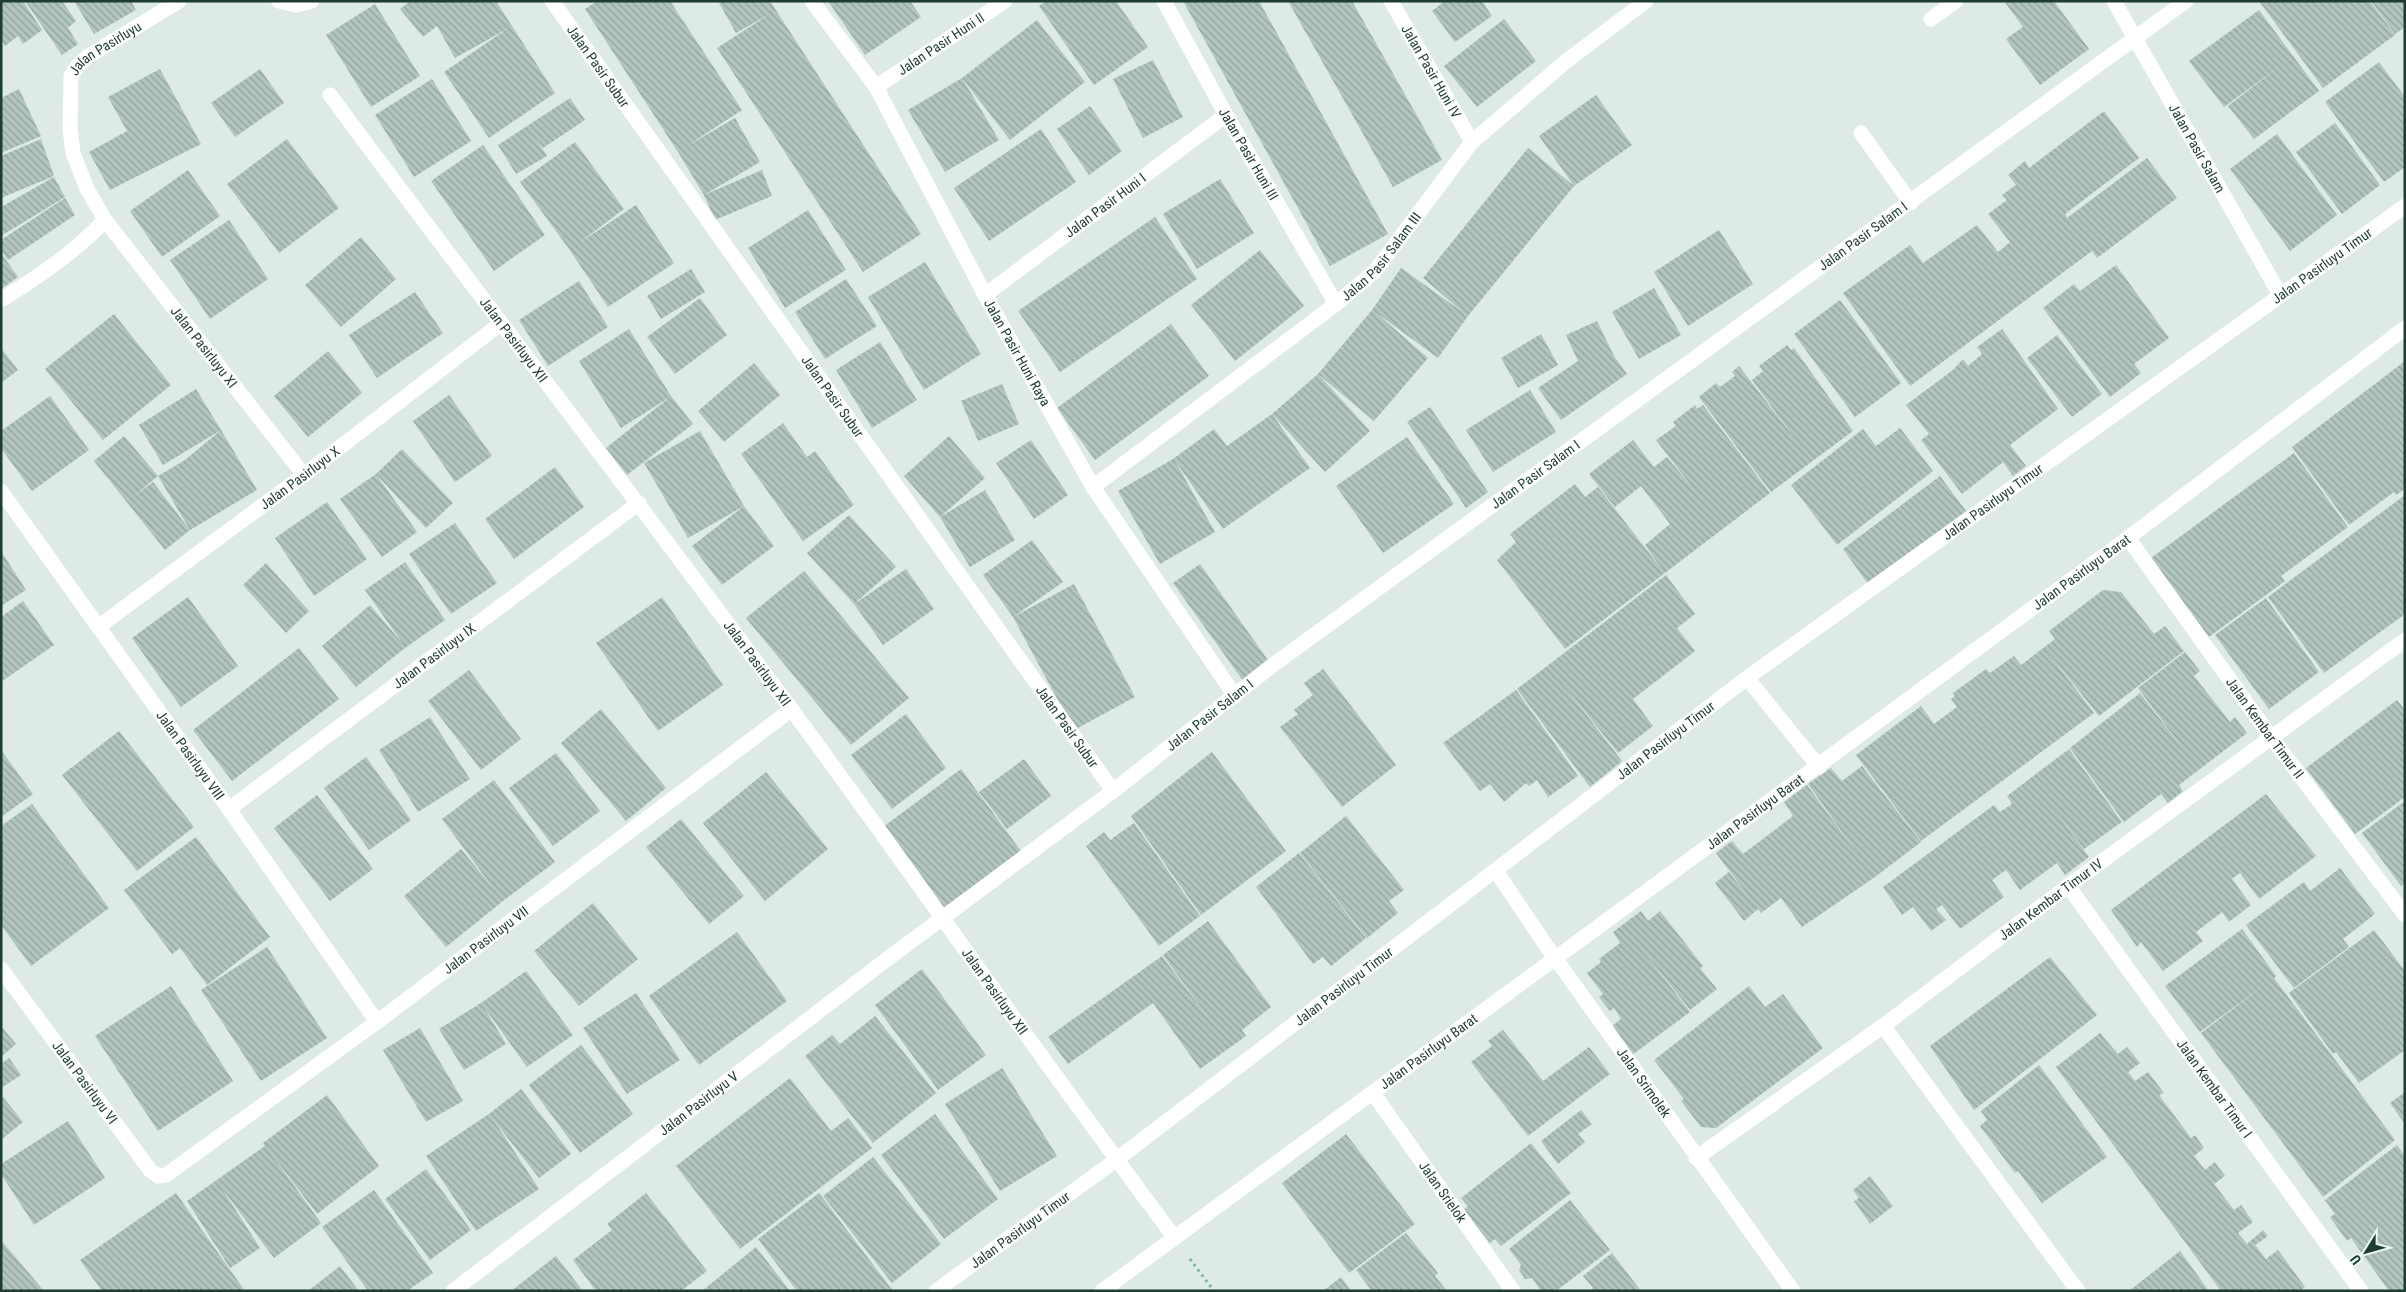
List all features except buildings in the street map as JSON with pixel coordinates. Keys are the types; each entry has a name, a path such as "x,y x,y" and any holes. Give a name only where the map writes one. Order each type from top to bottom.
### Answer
{"street":[{"name":"Jalan Pasirluyu","path":"105,220 87,188 73,153 70,129 71,76 78,65 87,57 179,1"},
{"path":"279,1 296,5 312,1"},
{"name":"Jalan Pasir Subur","path":"552,1 1113,791"},
{"name":"Jalan Pasir Huni Raya","path":"812,1 876,87 985,295 1093,487 1234,696"},
{"name":"Jalan Pasir Huni II","path":"876,87 1005,1"},
{"name":"Jalan Pasir Huni III","path":"1164,1 1226,114 1336,304"},
{"name":"Jalan Pasir Huni IV","path":"1391,1 1472,142"},
{"name":"Jalan Pasir Salam III","path":"1093,487 1336,304 1375,271 1472,142 1565,62 1646,1"},
{"path":"1931,19 1956,1"},
{"name":"Jalan Pasir Salam","path":"2114,1 2280,295"},
{"name":"Jalan Pasir Salam I","path":"943,917 1113,791 1273,665 1911,203 2186,1"},
{"name":"Jalan Pasirluyu XII","path":"330,96 500,324 639,503 792,709 1116,1160 1175,1238"},
{"name":"Jalan Pasir Huni I","path":"985,295 1226,114"},
{"path":"1861,133 1911,203"},
{"name":"Jalan Pasirluyu Timur","path":"936,1291 1116,1160 1496,871 2280,295 2405,206"},
{"path":"1,300 42,274 88,238 105,220"},
{"name":"Jalan Pasirluyu XI","path":"105,220 304,474"},
{"name":"Jalan Pasirluyu X","path":"98,627 304,474 500,324"},
{"name":"Jalan Pasirluyu Barat","path":"1102,1291 2128,538 2405,328"},
{"name":"Jalan Pasirluyu VIII","path":"1,491 229,808 377,1022"},
{"name":"Jalan Pasirluyu IX","path":"229,808 639,503"},
{"name":"Jalan Kembar Timur II","path":"2128,538 2271,737 2405,915"},
{"name":"Jalan Kembar Timur IV","path":"1696,1158 1883,1026 2068,886 2405,640"},
{"path":"1752,684 1819,766"},
{"name":"Jalan Pasirluyu VII","path":"177,1167 377,1022 792,709"},
{"name":"Jalan Srimolek","path":"1496,871 1696,1158 1793,1291"},
{"name":"Jalan Kembar Timur I","path":"2068,886 2361,1291"},
{"name":"Jalan Pasirluyu V","path":"453,1291 943,917"},
{"name":"Jalan Pasirluyu VI","path":"1,969 150,1170 158,1176 166,1175 177,1167"},
{"path":"1883,1026 2078,1291"},
{"name":"Jalan Srielok","path":"1373,1093 1513,1291"}],"path":[{"path":"1175,1238 1214,1291"}]}
